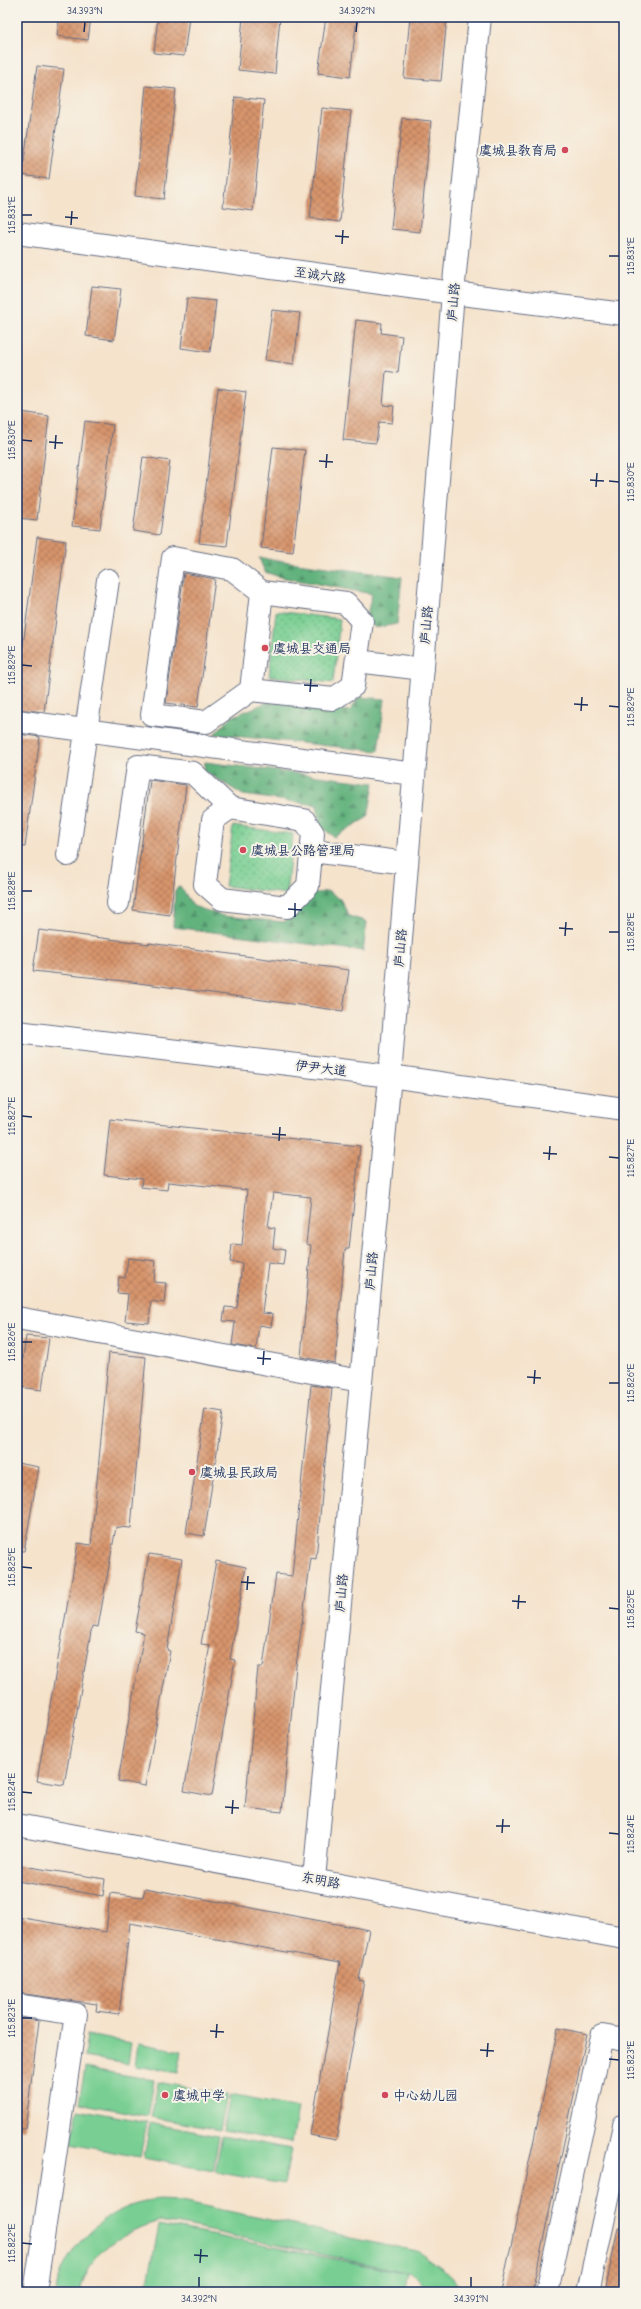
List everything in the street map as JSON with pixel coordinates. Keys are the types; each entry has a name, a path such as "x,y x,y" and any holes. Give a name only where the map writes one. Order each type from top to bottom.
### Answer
{"street":[{"name":"庐山路","path":"314,1879 390,1076 453,293 480,17"},
{"name":"至诚六路","path":"17,234 453,293 624,314"},
{"path":"173,558 232,569 262,592 346,604 362,621 357,661 353,686 333,699 251,690 206,722 152,715 173,558"},
{"path":"68,854 108,580"},
{"path":"251,690 262,592"},
{"path":"357,661 423,669"},
{"path":"17,721 414,774"},
{"path":"118,903 138,766 193,773 230,808 304,820 313,833 308,886 287,907 222,899 205,884 213,820 230,808"},
{"path":"312,852 407,863"},
{"name":"伊尹大道","path":"17,1032 390,1076 624,1109"},
{"path":"17,1318 361,1381"},
{"name":"东明路","path":"17,1825 314,1879 624,1938"},
{"path":"17,2005 76,2014 29,2286"},
{"path":"547,2292 602,2036 624,2040"},
{"path":"588,2292 624,2125"}],"green space":[{"path":"259,558 402,577 397,624 375,628 366,618 372,594 280,577 265,572"},
{"path":"276,611 340,619 333,683 269,676"},
{"path":"359,697 385,699 378,751 214,734 231,717 268,702 350,711"},
{"path":"205,762 374,783 368,817 334,837 320,826 317,805 243,795 204,771"},
{"path":"233,826 293,834 286,894 225,886"},
{"path":"180,886 193,906 223,916 284,922 310,895 327,891 340,899 349,916 367,922 363,951 173,927 175,890"},
{"path":"87,2035 131,2043 128,2064 84,2057"},
{"path":"138,2043 182,2051 178,2073 135,2066"},
{"path":"85,2068 154,2080 148,2116 79,2103"},
{"path":"158,2082 227,2095 220,2130 151,2117"},
{"path":"230,2095 298,2108 292,2143 223,2130"},
{"path":"78,2109 147,2122 140,2157 71,2144"},
{"path":"150,2123 219,2136 213,2171 144,2158"},
{"path":"222,2136 291,2149 284,2184 215,2172"},
{"path":"157,2200 180,2201 417,2251 453,2277 464,2292 432,2292 411,2273 161,2221 146,2225 120,2237 109,2244 91,2264 80,2292 56,2292 59,2280 70,2255 88,2233 110,2216 121,2210 130,2206"},
{"path":"159,2225 407,2273 403,2292 146,2292"}],"building":[{"path":"59,17 91,17 88,40 57,36"},
{"path":"158,17 189,17 184,56 154,53"},
{"path":"243,17 280,17 275,74 238,70"},
{"path":"326,17 357,17 350,77 318,73"},
{"path":"410,17 447,17 441,81 404,78"},
{"path":"37,66 64,69 49,179 22,175"},
{"path":"146,86 176,89 164,199 135,196"},
{"path":"235,97 264,100 253,211 223,207"},
{"path":"322,108 351,111 340,222 310,218"},
{"path":"402,118 431,121 420,232 391,229"},
{"path":"92,286 121,289 114,340 86,336"},
{"path":"187,298 216,301 210,352 181,348"},
{"path":"272,310 300,313 294,364 265,360"},
{"path":"356,320 382,323 381,333 402,336 398,373 386,371 383,405 394,406 392,423 379,422 376,443 343,440"},
{"path":"218,388 246,392 227,546 199,543"},
{"path":"21,412 49,416 37,520 17,518 17,447"},
{"path":"85,421 113,425 100,529 72,526"},
{"path":"273,447 305,450 293,552 261,548"},
{"path":"143,457 170,461 160,535 133,531"},
{"path":"37,537 66,541 44,712 17,709 17,691"},
{"path":"184,573 215,579 198,707 166,703"},
{"path":"17,734 40,737 25,847 17,846"},
{"path":"150,780 186,785 170,915 133,910"},
{"path":"39,930 349,970 343,1011 124,981 33,971"},
{"path":"110,1119 360,1146 349,1249 345,1249 335,1363 301,1357 311,1245 306,1244 311,1197 273,1193 268,1227 275,1228 273,1248 285,1250 283,1265 268,1263 262,1313 273,1314 271,1327 259,1325 256,1349 232,1345 235,1322 223,1321 225,1307 237,1308 242,1263 230,1262 232,1244 242,1245 247,1190 168,1182 167,1190 141,1187 142,1179 104,1175"},
{"path":"128,1258 156,1261 154,1282 166,1283 164,1303 151,1301 149,1323 125,1321 128,1294 117,1293 119,1277 125,1278"},
{"path":"26,1336 49,1338 42,1390 19,1387"},
{"path":"109,1353 146,1357 131,1528 116,1527 98,1627 92,1626 64,1785 37,1781 78,1543 91,1545"},
{"path":"311,1385 332,1388 316,1559 311,1558 296,1666 282,1812 245,1808 258,1667 263,1667 276,1574 292,1576"},
{"path":"205,1409 223,1412 204,1536 186,1533"},
{"path":"17,1463 39,1467 24,1551 17,1551"},
{"path":"149,1554 182,1559 167,1650 170,1651 145,1786 118,1781 144,1633 135,1631"},
{"path":"216,1561 246,1567 230,1659 235,1660 212,1796 184,1791 210,1645 201,1644"},
{"path":"17,1865 105,1879 103,1896 17,1881"},
{"path":"145,1888 369,1930 359,1980 364,1981 336,2140 310,2135 340,1962 130,1923 119,2014 96,2011 97,2004 17,1993 17,1917 106,1932 110,1893 143,1897"},
{"path":"17,2018 39,2021 25,2129 17,2129"},
{"path":"558,2028 587,2034 532,2292 501,2292"},
{"path":"618,2228 624,2228 624,2292 605,2292"}],"place":[{"name":"虞城县教育局","path":"565,150"},
{"name":"虞城县交通局","path":"265,648"},
{"name":"虞城县公路管理局","path":"243,850"},
{"name":"虞城县民政局","path":"192,1472"},
{"name":"虞城中学","path":"165,2095"},
{"name":"中心幼儿园","path":"385,2095"}]}
